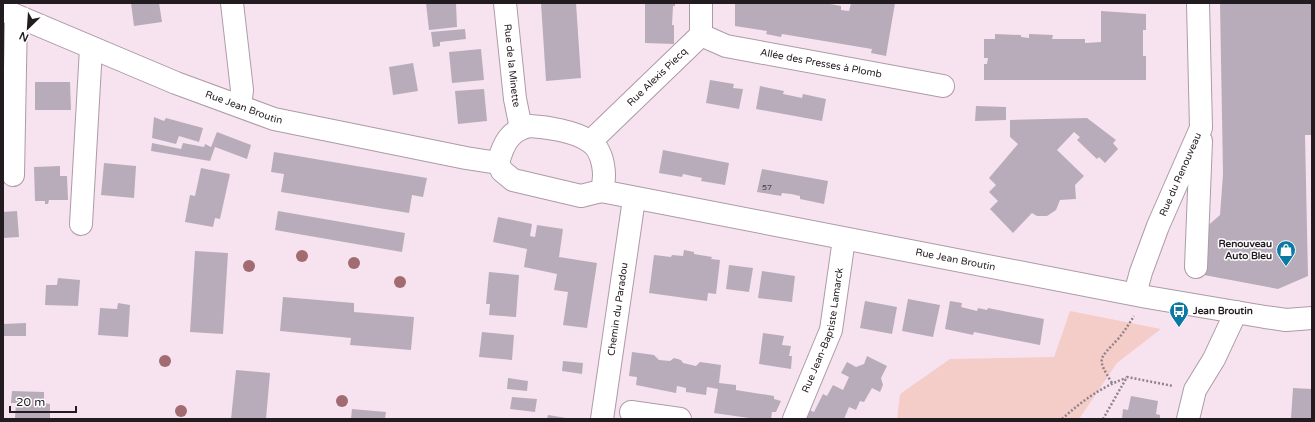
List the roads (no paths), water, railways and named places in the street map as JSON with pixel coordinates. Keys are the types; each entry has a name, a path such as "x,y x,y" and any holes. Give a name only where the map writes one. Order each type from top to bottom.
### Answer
{"street":[{"path":"232,3 242,90 240,106"},
{"name":"Rue de la Minette","path":"505,3 516,99 521,128"},
{"path":"701,3 701,36"},
{"name":"Rue du Renouveau","path":"1141,296 1141,272 1158,226 1201,128 1198,3"},
{"path":"9,13 14,175"},
{"name":"Rue Jean Broutin","path":"9,13 176,83 274,119 466,158 498,163"},
{"name":"Allée des Presses à Plomb","path":"701,36 726,46 943,86"},
{"name":"Rue Alexis Piecq","path":"591,141 701,36"},
{"path":"81,224 91,48"},
{"path":"544,127 591,141 599,153 604,166 605,181 601,191 581,196 513,180 502,171 498,163 504,144 515,131 521,128 544,127"},
{"path":"1196,267 1201,128"},
{"name":"Rue Jean Broutin","path":"601,191 634,199 1141,296 1286,320 1312,318"},
{"name":"Chemin du Paradou","path":"602,419 634,199"},
{"name":"Rue Jean-Baptiste Lamarck","path":"794,419 831,330 844,239"},
{"path":"1188,419 1195,390 1214,359 1236,312"},
{"path":"631,412 680,419"}],"place":[{"name":"Renouveau Auto Bleu","path":"1286,267"},
{"name":"Jean Broutin","path":"1179,328"}]}
